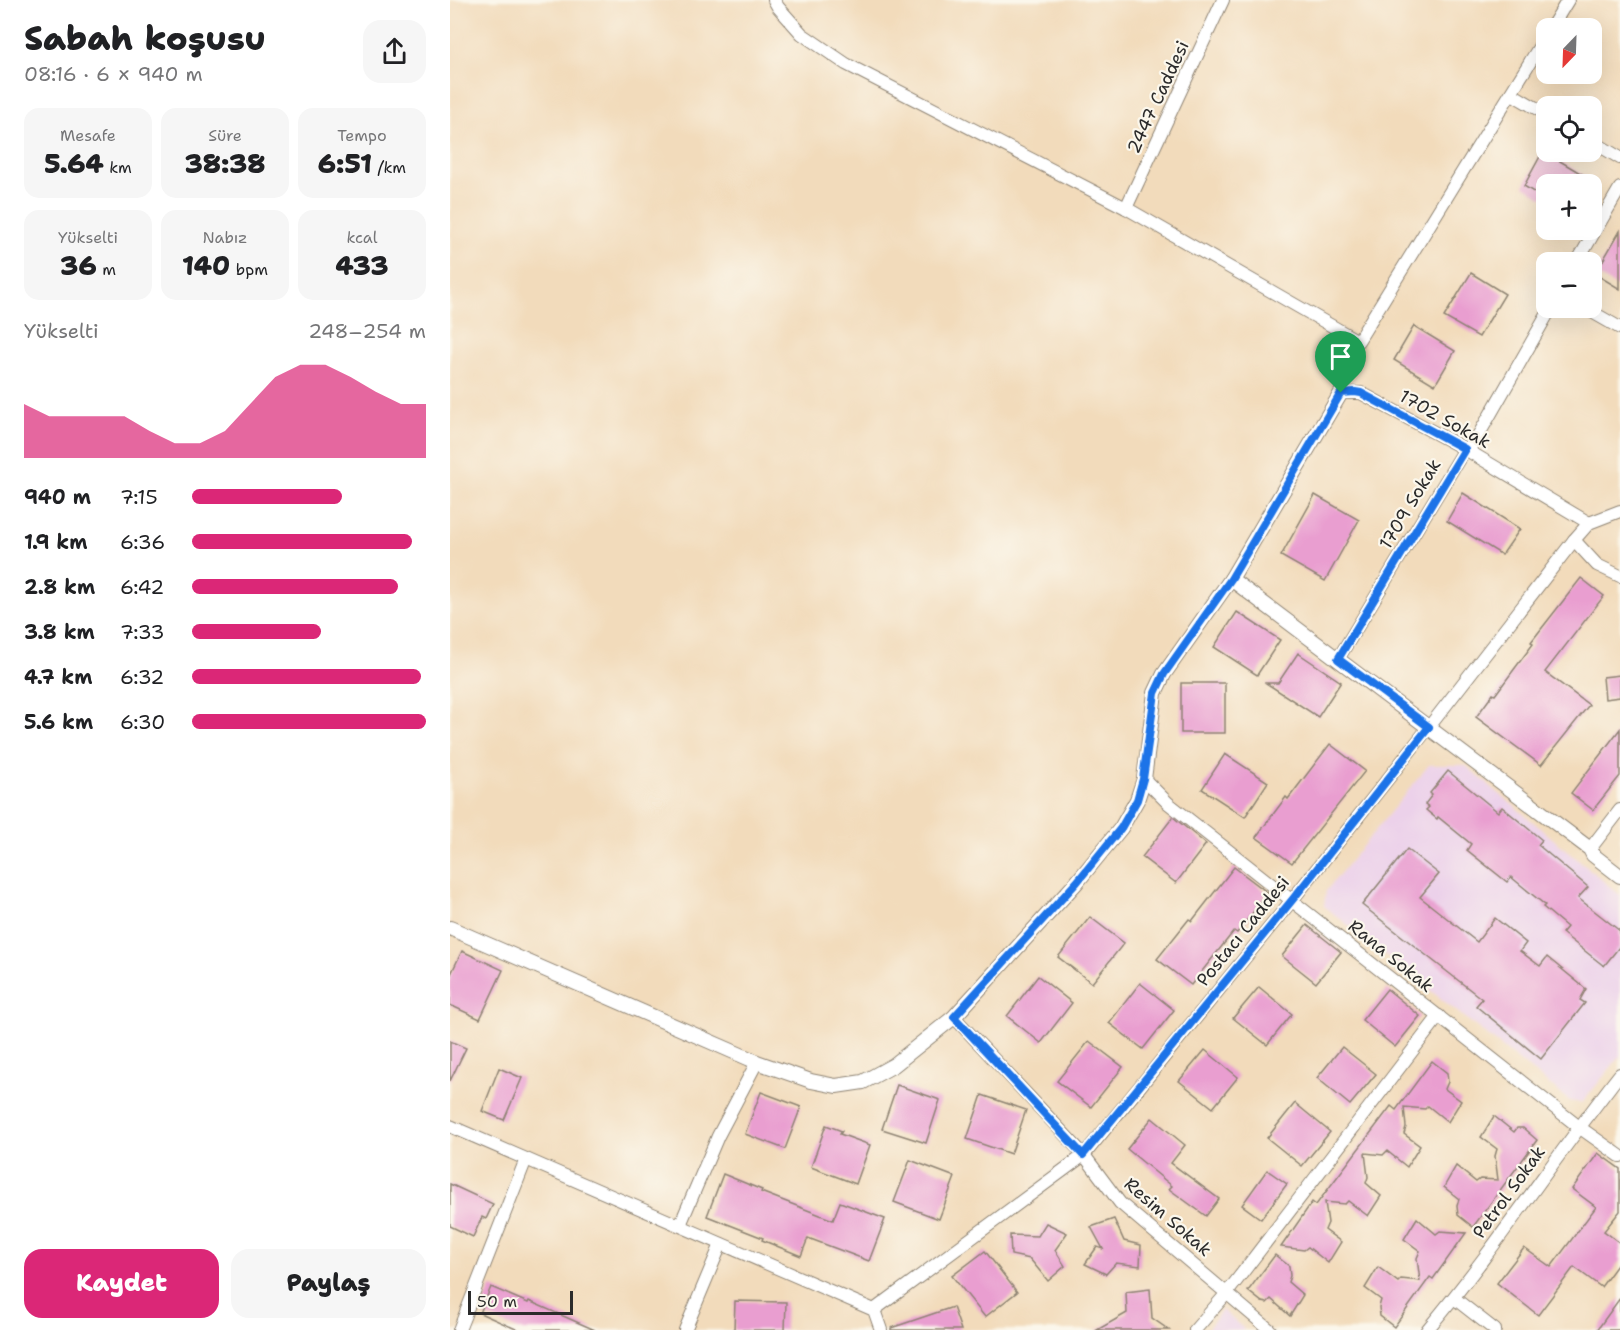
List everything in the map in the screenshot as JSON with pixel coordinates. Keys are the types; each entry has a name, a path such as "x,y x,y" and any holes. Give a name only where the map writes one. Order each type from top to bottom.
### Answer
{"street":[{"path":"774,0 802,34 846,64 1126,208 1358,341 1536,53"},
{"name":"2447 Caddesi","path":"1126,208 1223,0"},
{"path":"1557,18 1568,0"},
{"path":"1512,94 1536,108"},
{"path":"1602,147 1620,158"},
{"path":"1582,252 1620,188"},
{"name":"1709 Sokak","path":"1338,659 1465,449 1474,443 1545,318"},
{"path":"1602,318 1620,328"},
{"path":"450,929 757,1062 819,1083 836,1086 863,1082 894,1065 954,1017 1077,882 1121,828 1137,800 1143,779 1155,693 1164,674 1231,579 1341,393"},
{"name":"1702 Sokak","path":"1341,393 1361,393 1465,449 1590,523"},
{"path":"1590,523 1620,511"},
{"name":"Postacı Caddesi","path":"874,1310 1083,1155 1293,899 1574,540 1590,523"},
{"path":"1574,540 1597,564 1620,576"},
{"path":"1231,579 1590,849 1593,855 1620,876"},
{"name":"Rana Sokak","path":"1143,779 1168,803 1293,899 1579,1127 1620,1156"},
{"path":"1590,849 1620,810"},
{"path":"1195,1330 1227,1293 1438,1016"},
{"name":"Resim Sokak","path":"954,1017 1083,1155 1120,1203 1270,1330"},
{"path":"680,1226 718,1136 757,1062"},
{"name":"Petrol Sokak","path":"1427,1330 1454,1298 1620,1074"},
{"path":"450,1126 874,1310 880,1330"},
{"path":"459,1330 526,1159"},
{"path":"685,1330 721,1244"},
{"path":"1454,1298 1495,1330"}],"shaded area":[{"path":"1429,765 1465,765 1620,895 1620,1056 1582,1103 1570,1101 1324,906 1326,891"},
{"path":"1222,1310 1245,1330 1207,1330"}],"building":[{"path":"1537,162 1562,162 1582,174 1536,174 1536,194 1524,186"},
{"path":"1620,231 1620,289 1602,278 1602,262"},
{"path":"1471,273 1505,294 1479,337 1444,317"},
{"path":"1414,326 1455,351 1435,385 1394,360"},
{"path":"1463,493 1520,529 1502,555 1447,521"},
{"path":"1315,495 1359,520 1325,581 1281,556"},
{"path":"1581,578 1604,596 1545,672 1589,705 1541,765 1476,717 1493,694 1495,695 1533,644 1531,642"},
{"path":"1237,612 1280,640 1257,675 1214,647"},
{"path":"1298,653 1341,682 1318,717 1266,683 1278,683"},
{"path":"1620,675 1620,697 1605,699 1603,677"},
{"path":"1181,683 1225,683 1225,733 1181,733"},
{"path":"1620,729 1620,776 1593,810 1571,793"},
{"path":"1330,744 1365,771 1292,863 1256,837"},
{"path":"1225,754 1268,782 1245,817 1202,789"},
{"path":"1448,771 1498,812 1502,807 1542,840 1538,845 1588,887 1578,898 1620,931 1620,946 1604,966 1562,933 1567,927 1543,907 1545,905 1511,877 1507,882 1467,850 1471,844 1426,810 1429,807 1425,804 1432,795 1430,793"},
{"path":"1173,817 1206,844 1176,883 1142,857"},
{"path":"1407,849 1439,874 1420,897 1477,942 1495,918 1526,943 1520,951 1540,966 1547,957 1586,989 1580,1000 1585,1003 1541,1059 1476,1006 1482,999 1362,905"},
{"path":"1234,867 1268,893 1237,933 1234,931 1191,985 1157,959 1189,919 1192,921"},
{"path":"1090,917 1124,943 1092,983 1058,957"},
{"path":"1307,925 1341,952 1316,983 1282,956"},
{"path":"462,951 503,970 480,1019 450,1005 450,976"},
{"path":"1038,976 1072,1003 1041,1043 1007,1016"},
{"path":"1140,983 1174,1010 1143,1049 1109,1023"},
{"path":"1259,987 1292,1014 1267,1045 1233,1018"},
{"path":"1387,989 1420,1016 1395,1047 1362,1020"},
{"path":"450,1041 466,1048 450,1081"},
{"path":"1089,1041 1123,1067 1091,1107 1057,1081"},
{"path":"1342,1047 1376,1074 1350,1105 1317,1078"},
{"path":"1205,1050 1238,1077 1213,1108 1179,1081"},
{"path":"1432,1061 1447,1073 1448,1082 1445,1089 1461,1101 1448,1122 1428,1106 1425,1109 1404,1107 1406,1127 1404,1134 1420,1146 1407,1167 1387,1151 1383,1155 1365,1153 1368,1177 1366,1183 1381,1196 1368,1216 1348,1201 1345,1204 1325,1202 1328,1223 1325,1230 1341,1242 1328,1263 1308,1247 1304,1250 1281,1247 1312,1202 1316,1205 1391,1106 1396,1110"},
{"path":"499,1068 522,1078 504,1120 482,1111"},
{"path":"897,1085 940,1100 926,1143 882,1129"},
{"path":"761,1092 801,1107 785,1149 745,1134"},
{"path":"982,1095 1026,1110 1011,1154 967,1139"},
{"path":"1295,1103 1330,1132 1302,1166 1267,1138"},
{"path":"1494,1116 1514,1132 1517,1128 1523,1128 1537,1140 1473,1227 1458,1215 1459,1199 1444,1187 1456,1166 1476,1182 1480,1179 1498,1180 1495,1156 1497,1149 1481,1137"},
{"path":"1152,1118 1185,1145 1171,1163 1219,1199 1206,1216 1169,1189 1172,1186 1127,1149"},
{"path":"826,1125 842,1131 840,1134 870,1145 856,1184 811,1167"},
{"path":"1598,1153 1620,1169 1620,1211 1604,1231 1620,1243 1620,1261 1601,1287 1574,1267 1538,1315 1497,1283 1524,1248 1551,1267 1596,1207 1572,1189"},
{"path":"910,1160 955,1177 939,1219 894,1202"},
{"path":"1267,1170 1287,1184 1261,1219 1242,1205"},
{"path":"723,1174 762,1190 761,1192 833,1220 840,1202 885,1219 869,1261 808,1238 801,1256 707,1216"},
{"path":"450,1184 493,1204 486,1219 482,1217 473,1237 450,1226"},
{"path":"1417,1218 1436,1234 1440,1231 1466,1233 1433,1279 1430,1277 1394,1327 1380,1316 1381,1300 1365,1288 1378,1267 1398,1282 1401,1279 1420,1281 1417,1258 1420,1251 1404,1239"},
{"path":"1114,1219 1124,1241 1141,1245 1140,1266 1116,1263 1106,1274 1085,1264 1097,1247 1103,1249 1091,1227"},
{"path":"1046,1223 1067,1233 1055,1250 1065,1266 1048,1281 1030,1259 1011,1255 1010,1235 1038,1236"},
{"path":"985,1251 1017,1292 985,1317 952,1276"},
{"path":"1275,1255 1289,1266 1288,1282 1303,1295 1290,1316 1271,1299 1267,1303 1262,1302 1248,1291"},
{"path":"491,1287 595,1330 518,1330 480,1313"},
{"path":"1150,1289 1152,1318 1169,1330 1097,1330 1127,1313 1126,1292"},
{"path":"1620,1298 1620,1330 1597,1330"},
{"path":"735,1301 786,1302 785,1330 734,1330"},
{"path":"953,1307 961,1330 891,1330 891,1328"}],"route":[{"path":"1341,393 1361,393 1465,449 1338,659 1429,727 1293,899 1083,1155 954,1017 1077,882 1121,828 1137,800 1143,779 1155,693 1164,674 1231,579 1341,393"}]}
